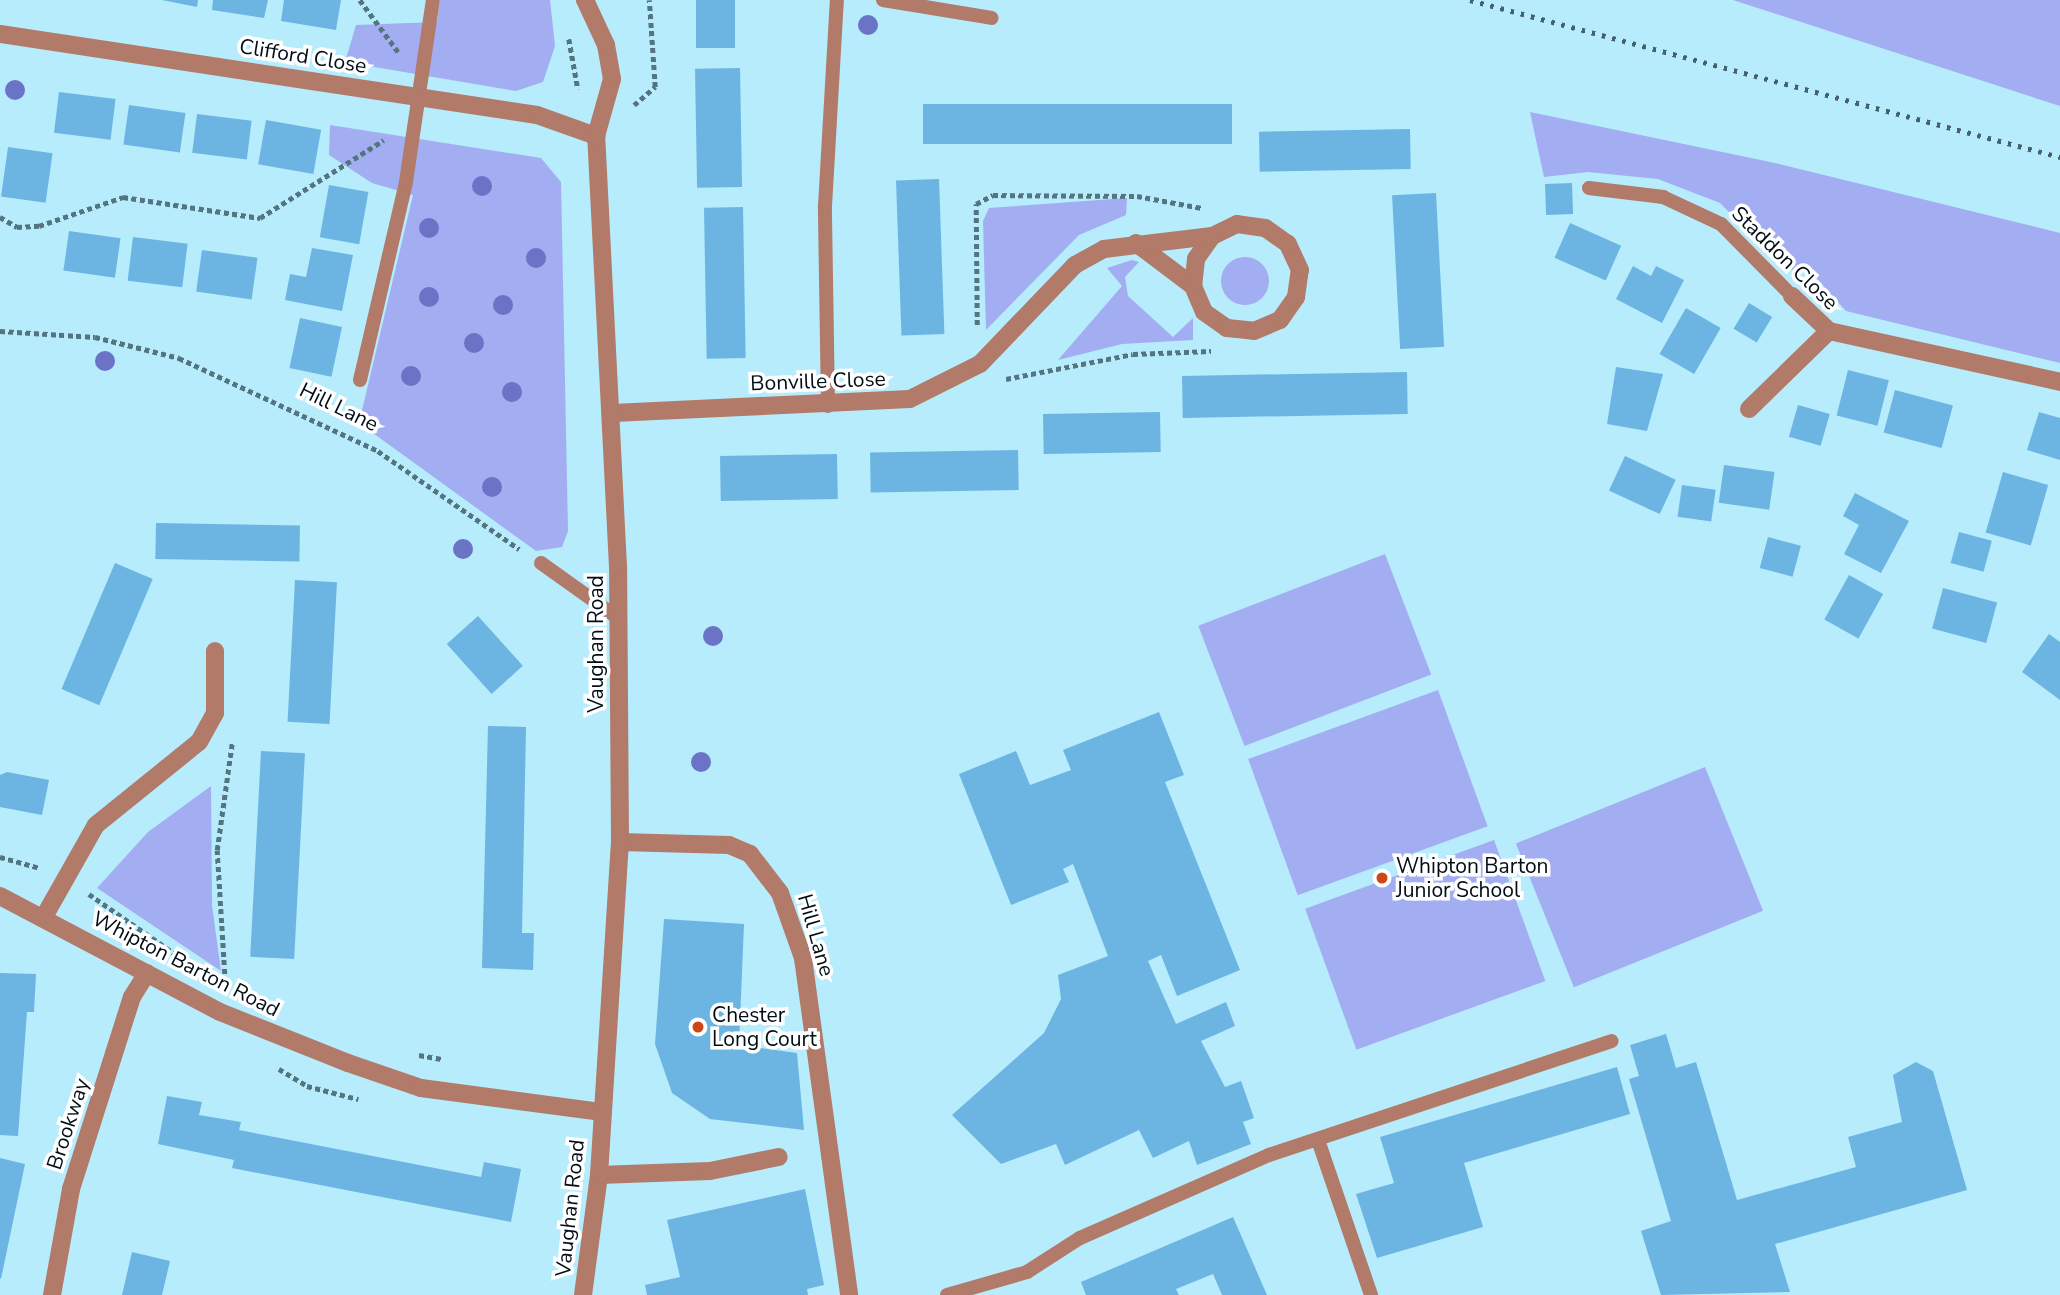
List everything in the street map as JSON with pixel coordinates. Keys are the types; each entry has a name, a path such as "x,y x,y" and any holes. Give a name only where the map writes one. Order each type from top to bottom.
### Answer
{"street":[{"name":"Vaughan Road","path":"583,1295 599,1175 600,1112 620,842 618,618 612,413 596,136 612,79 606,45 585,0"},
{"name":"Clifford Close","path":"0,34 420,90 537,115 596,136"},
{"name":"Bonville Close","path":"612,413 828,406 909,399 980,364 1075,265 1104,249 1136,243 1212,236 1237,225"},
{"path":"1212,236 1196,258 1193,286 1204,312 1227,328 1255,331 1280,320 1296,297 1300,270 1288,244 1265,228 1237,225"},
{"path":"1136,243 1193,286"},
{"name":"Staddon Close","path":"1793,296 1829,331 2060,382"},
{"name":"Staddon Close","path":"1749,410 1829,331"},
{"path":"45,915 65,873 118,802 199,742 215,713 215,651"},
{"name":"Hill Lane","path":"620,842 729,845 750,854 780,893 803,957 849,1295"},
{"name":"Whipton Barton Road","path":"0,896 45,915 147,973 289,1041 421,1088 600,1112"},
{"name":"Brookway","path":"52,1295 71,1189 132,997 147,973"},
{"path":"599,1175 710,1171 779,1157"}],"lane":[{"path":"360,380 416,120 433,0"},
{"path":"828,406 825,206 837,0"},
{"path":"883,0 992,18"},
{"name":"Staddon Close","path":"1590,188 1664,197 1721,224 1793,296"},
{"path":"541,563 618,618"},
{"path":"947,1295 1027,1272 1080,1238 1269,1155 1319,1143 1612,1041"},
{"path":"1319,1143 1371,1295"}],"path":[{"path":"360,0 420,90"},
{"path":"567,24 579,98 596,136"},
{"path":"0,217 17,227 39,226 123,197 260,218 416,120"},
{"path":"980,364 976,204 993,195 1138,196 1186,201 1237,225"},
{"path":"1002,380 1133,354 1211,352 1227,328"},
{"name":"Hill Lane","path":"0,331 95,337 179,358 378,451 541,563"},
{"path":"225,986 217,850 234,729"},
{"path":"0,857 65,873 184,960"},
{"path":"215,979 237,991"},
{"path":"405,1052 453,1061"}],"shaded area":[{"path":"440,0 550,0 555,46 543,82 516,91 345,62 356,25 437,22"},
{"path":"1733,0 2060,0 2060,106"},
{"path":"1530,112 1775,163 2060,233 2060,363 1846,311 1810,271 1785,269 1720,203 1658,179 1588,172 1544,177"},
{"path":"330,125 541,158 561,182 568,531 562,547 536,551 359,423 413,195 372,183 329,155"},
{"path":"1127,198 1126,215 1079,235 986,330 983,221 989,208"},
{"path":"1245,257 1262,264 1269,281 1262,298 1245,305 1228,298 1221,281 1228,264"},
{"path":"1132,260 1139,262 1125,277 1128,296 1173,337 1193,318 1193,340 1122,344 1058,360 1122,286 1107,268"},
{"path":"1385,554 1431,674 1245,746 1198,626"},
{"path":"1438,690 1488,826 1298,895 1248,759"},
{"path":"1705,767 1763,911 1574,987 1516,843"},
{"path":"211,786 212,905 221,971 97,888 148,832"},
{"path":"1494,840 1545,981 1356,1050 1305,909"}],"building":[{"path":"162,0 198,0 197,7"},
{"path":"213,0 268,0 264,18 212,10"},
{"path":"284,0 341,0 336,30 281,21"},
{"path":"696,0 735,0 735,48 696,48"},
{"path":"740,68 742,187 697,188 695,69"},
{"path":"59,92 116,99 111,140 54,133"},
{"path":"923,104 1232,104 1232,144 923,144"},
{"path":"129,105 185,113 180,153 123,145"},
{"path":"197,114 252,121 247,159 192,153"},
{"path":"266,120 321,130 313,174 258,164"},
{"path":"1410,129 1411,169 1260,172 1259,132"},
{"path":"8,147 53,153 46,203 1,197"},
{"path":"939,179 944,334 901,335 896,181"},
{"path":"1572,183 1573,214 1546,215 1545,184"},
{"path":"329,185 368,192 359,244 320,237"},
{"path":"1436,193 1444,347 1400,349 1392,195"},
{"path":"743,207 746,358 707,359 704,208"},
{"path":"1570,223 1621,246 1606,280 1555,258"},
{"path":"69,231 120,238 115,278 63,271"},
{"path":"133,237 188,244 182,287 128,281"},
{"path":"312,248 353,255 342,311 285,300 290,274 306,277"},
{"path":"202,250 257,258 252,299 196,292"},
{"path":"1633,266 1651,276 1656,266 1684,280 1662,323 1616,299"},
{"path":"1749,303 1772,317 1757,343 1734,329"},
{"path":"1686,308 1721,328 1694,374 1660,354"},
{"path":"300,318 342,327 331,377 289,368"},
{"path":"1616,367 1663,374 1647,431 1607,424"},
{"path":"1848,370 1889,380 1877,426 1837,416"},
{"path":"1407,372 1408,414 1183,418 1182,376"},
{"path":"1895,390 1953,406 1942,448 1884,433"},
{"path":"1798,405 1830,414 1821,446 1789,437"},
{"path":"1160,412 1161,452 1044,454 1043,414"},
{"path":"2039,412 2060,418 2060,460 2027,450"},
{"path":"1018,450 1019,490 871,493 870,453"},
{"path":"837,454 838,499 721,501 720,456"},
{"path":"1625,456 1676,480 1660,514 1609,490"},
{"path":"1724,465 1775,472 1769,510 1719,503"},
{"path":"2003,472 2048,485 2031,546 1986,533"},
{"path":"1682,485 1716,490 1711,521 1678,517"},
{"path":"1855,493 1909,521 1881,573 1844,554 1859,525 1843,516"},
{"path":"156,523 300,526 299,562 155,559"},
{"path":"1959,532 1992,541 1984,572 1951,563"},
{"path":"1768,537 1801,546 1793,577 1760,568"},
{"path":"115,563 153,579 99,705 61,689"},
{"path":"1849,575 1883,594 1858,639 1824,620"},
{"path":"295,580 337,582 330,724 288,722"},
{"path":"1943,588 1997,602 1986,643 1932,629"},
{"path":"478,616 523,666 492,694 447,644"},
{"path":"2049,634 2060,642 2060,700 2022,672"},
{"path":"1159,712 1184,775 1165,782 1240,970 1177,996 1161,955 1148,961 1176,1024 1226,1002 1235,1026 1201,1041 1225,1087 1241,1081 1254,1118 1243,1122 1251,1144 1197,1165 1189,1141 1153,1158 1139,1130 1065,1165 1056,1144 1001,1164 952,1115 1044,1033 1061,999 1058,975 1108,956 1073,864 1063,869 1069,882 1011,905 959,774 1016,751 1030,785 1071,770 1063,750"},
{"path":"488,726 526,727 522,933 534,933 533,970 482,968"},
{"path":"261,751 305,753 294,959 250,957"},
{"path":"7,772 49,780 42,815 0,807 0,775"},
{"name":"Chester Long Court","path":"664,919 744,924 739,1045 797,1053 804,1130 710,1119 672,1093 655,1044"},
{"path":"0,973 36,974 34,1012 27,1012 18,1136 0,1135"},
{"path":"1666,1034 1676,1068 1696,1062 1737,1200 1856,1167 1848,1137 1902,1122 1893,1075 1916,1062 1933,1071 1967,1190 1775,1244 1790,1292 1661,1295 1641,1231 1671,1221 1629,1079 1639,1076 1630,1045"},
{"path":"1617,1067 1630,1114 1464,1163 1483,1227 1377,1258 1356,1194 1394,1183 1380,1137"},
{"path":"167,1096 202,1102 199,1115 241,1122 239,1130 481,1177 484,1162 521,1169 511,1222 232,1168 234,1160 158,1144"},
{"path":"0,1158 25,1164 1,1279 0,1278"},
{"path":"805,1189 824,1285 807,1289 808,1295 647,1295 645,1285 680,1277 667,1220"},
{"path":"1233,1217 1267,1295 1222,1295 1213,1274 1176,1289 1179,1295 1086,1295 1081,1282"},
{"path":"132,1252 170,1261 162,1295 122,1295"}],"railway":[{"path":"1470,0 2060,157"}],"place":[{"name":"Whipton Barton Junior School","path":"1382,878"},
{"name":"Chester Long Court","path":"698,1027"}]}
